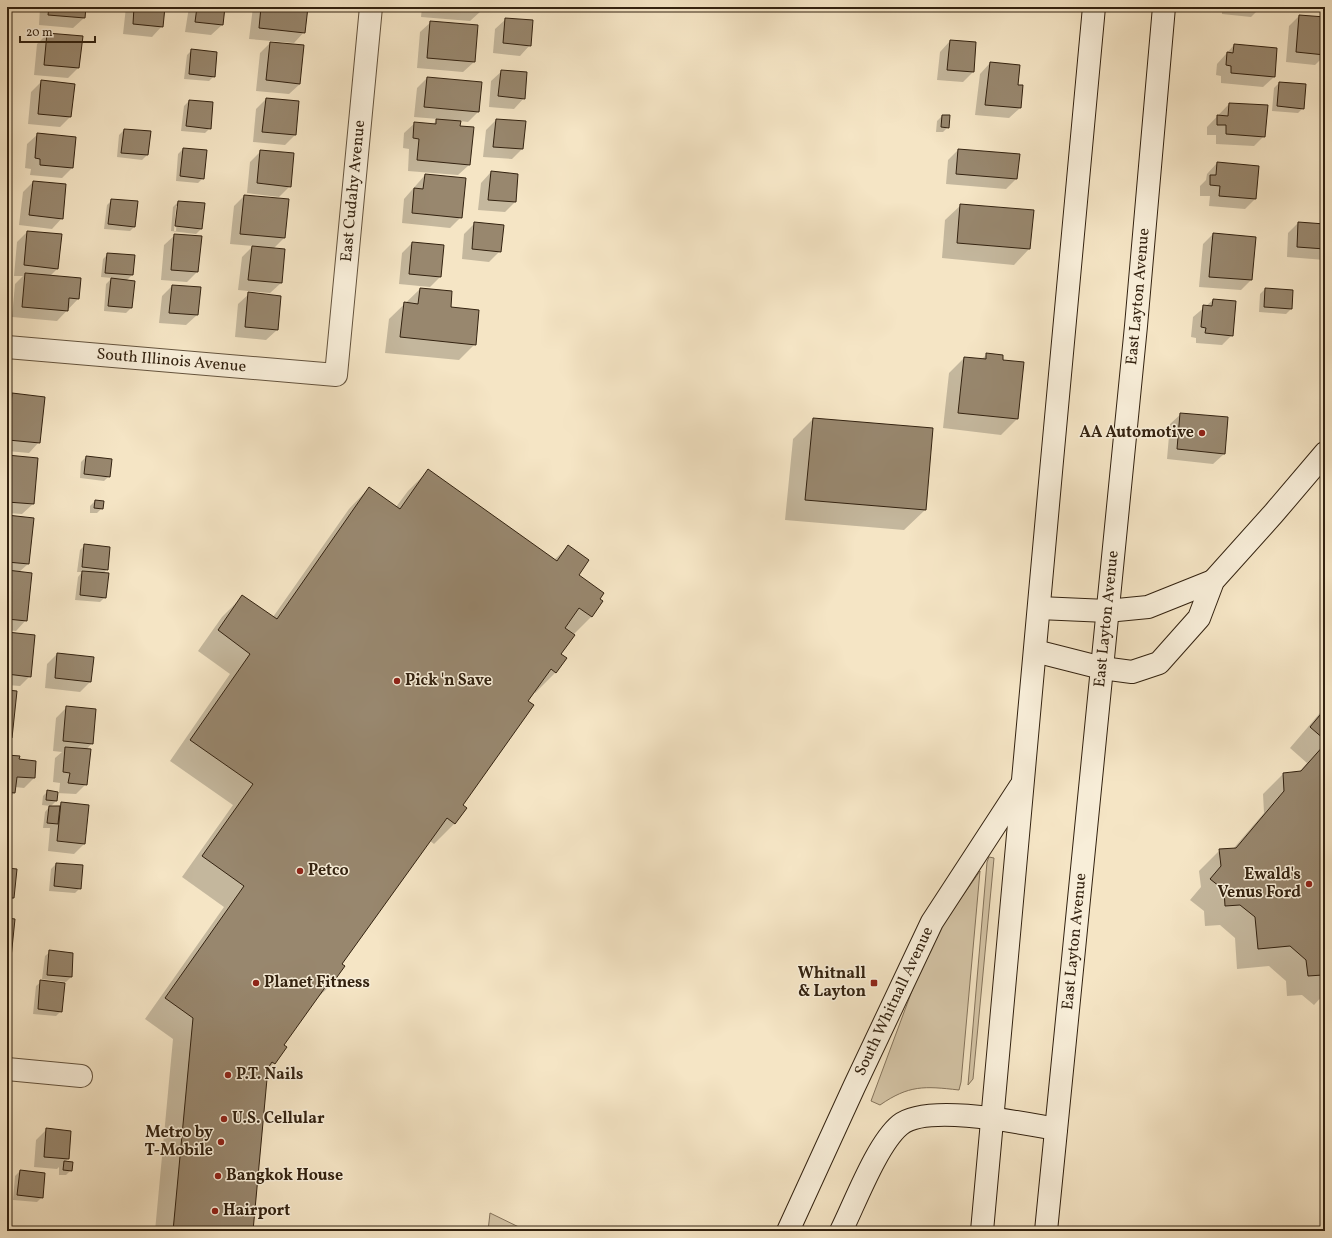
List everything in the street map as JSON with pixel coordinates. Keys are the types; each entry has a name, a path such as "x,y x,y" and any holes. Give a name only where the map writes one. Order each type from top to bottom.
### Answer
{"main road":[{"name":"East Cudahy Avenue","path":"336,375 371,7"},
{"path":"982,1231 1021,784 1035,651 1094,7"},
{"name":"East Layton Avenue","path":"1046,1231 1136,326 1164,7"},
{"name":"South Illinois Avenue","path":"7,346 336,375"},
{"path":"1035,651 1102,668 1132,672 1159,663 1198,618 1213,581 1325,453"},
{"path":"1038,608 1107,611 1148,607 1213,581"},
{"name":"South Whitnall Avenue","path":"788,1231 932,922 1021,784"},
{"path":"7,1069 80,1076"},
{"path":"841,1231 882,1146 901,1125 918,1116 992,1118 1056,1129"}],"shaded area":[{"path":"989,857 994,858 973,1079 968,1085 987,862"},
{"path":"980,871 961,1082 959,1090 917,1088 890,1098 880,1105 871,1101 916,980 941,927"},
{"path":"490,1213 527,1231 488,1231"}],"building":[{"path":"49,7 86,7 85,18 48,15"},
{"path":"134,7 165,7 163,27 133,24"},
{"path":"197,7 225,7 223,25 195,22"},
{"path":"261,7 308,7 305,33 259,28"},
{"path":"435,7 482,7 482,11"},
{"path":"1299,15 1325,17 1325,55 1296,52"},
{"path":"505,18 533,20 531,46 503,43"},
{"path":"430,21 478,25 475,62 427,58"},
{"path":"47,33 83,36 79,68 44,65"},
{"path":"950,40 976,42 974,72 947,70"},
{"path":"270,42 304,45 300,84 266,80"},
{"path":"1234,44 1277,48 1275,77 1231,73 1231,66 1226,65 1227,52 1233,53"},
{"path":"191,49 217,52 215,77 189,74"},
{"path":"990,62 1020,65 1018,85 1023,85 1021,108 985,105"},
{"path":"501,70 527,72 525,99 498,96"},
{"path":"427,77 482,82 479,112 424,107"},
{"path":"41,80 75,84 71,117 38,114"},
{"path":"1279,82 1306,84 1304,109 1277,106"},
{"path":"266,98 299,101 296,135 262,132"},
{"path":"189,100 213,102 211,129 186,126"},
{"path":"1229,103 1268,105 1265,137 1226,134 1226,125 1217,125 1217,115 1228,116"},
{"path":"942,115 950,115 949,128 941,127"},
{"path":"436,119 461,121 460,126 474,127 470,165 417,160 419,139 413,138 414,122 436,124"},
{"path":"496,119 526,121 523,149 493,147"},
{"path":"124,129 151,131 148,155 121,153"},
{"path":"37,133 76,137 73,168 40,165 40,159 35,158"},
{"path":"183,148 207,150 204,179 180,176"},
{"path":"958,149 1020,154 1017,179 956,174"},
{"path":"260,150 294,153 291,187 257,183"},
{"path":"1217,162 1259,166 1256,199 1219,196 1220,186 1210,185 1210,175 1216,175"},
{"path":"491,171 518,174 516,202 488,200"},
{"path":"425,174 466,178 462,218 412,213 414,188 423,189"},
{"path":"33,181 66,184 63,219 29,215"},
{"path":"244,195 289,199 285,238 240,234"},
{"path":"111,199 138,201 135,227 108,224"},
{"path":"178,201 205,203 202,229 175,226"},
{"path":"960,204 1034,210 1030,249 957,243"},
{"path":"474,222 504,225 501,252 472,249"},
{"path":"1298,222 1325,224 1325,249 1297,247"},
{"path":"27,231 62,234 58,269 24,265"},
{"path":"1213,233 1256,237 1252,280 1209,277"},
{"path":"174,234 202,236 198,272 171,270"},
{"path":"412,242 444,245 441,277 409,274"},
{"path":"252,246 285,249 282,283 248,280"},
{"path":"107,253 135,255 133,275 105,273"},
{"path":"25,273 81,278 79,299 69,298 68,311 22,307"},
{"path":"111,278 135,281 132,308 108,306"},
{"path":"172,285 201,287 198,315 169,313"},
{"path":"420,288 452,291 451,307 479,310 476,345 400,337 404,302 418,304"},
{"path":"1265,288 1293,290 1292,309 1264,307"},
{"path":"248,292 281,296 278,330 245,327"},
{"path":"1213,299 1236,301 1233,336 1205,333 1206,328 1201,327 1203,305 1212,306"},
{"path":"986,353 1003,355 1003,360 1024,362 1018,419 958,413 964,357 986,359"},
{"path":"12,393 45,397 40,443 8,440"},
{"path":"1180,413 1228,417 1225,454 1177,449"},
{"path":"813,418 933,428 926,510 805,500"},
{"path":"7,455 38,458 34,504 7,502"},
{"path":"86,456 112,459 110,477 84,474"},
{"path":"428,469 557,561 568,545 589,560 579,575 604,593 600,599 603,601 592,617 579,608 565,628 575,635 561,654 567,658 556,673 551,669 528,701 534,705 463,805 467,808 455,824 447,818 342,964 345,966 332,984 329,982 284,1045 287,1047 275,1064 272,1062 268,1068 253,1231 173,1231 193,1018 165,998 244,886 202,856 253,784 190,740 250,654 218,630 242,595 277,619 369,487 400,509"},
{"path":"95,500 104,501 103,509 94,508"},
{"path":"7,515 34,518 29,564 7,562"},
{"path":"84,544 110,547 108,570 82,567"},
{"path":"7,570 32,573 27,621 7,619"},
{"path":"82,571 109,573 106,598 80,595"},
{"path":"7,632 35,635 31,677 7,674"},
{"path":"57,653 94,657 91,682 55,678"},
{"path":"7,690 17,691 12,738 7,737"},
{"path":"66,706 96,709 93,744 63,741"},
{"path":"1325,709 1325,740 1310,727"},
{"path":"1325,744 1325,976 1308,976 1306,960 1290,946 1258,949 1255,917 1240,905 1225,906 1224,890 1210,879 1221,866 1219,849 1236,848 1284,791 1283,773 1301,771"},
{"path":"65,747 91,749 87,785 68,783 70,773 63,772"},
{"path":"7,755 20,756 19,759 36,761 35,778 17,777 15,793 7,792"},
{"path":"47,790 58,792 57,801 46,800"},
{"path":"61,802 89,805 85,844 57,841"},
{"path":"49,806 60,806 58,824 47,823"},
{"path":"56,863 83,865 81,889 54,886"},
{"path":"7,868 17,869 14,898 7,898"},
{"path":"7,918 15,919 11,958 7,957"},
{"path":"49,950 73,953 72,977 47,975"},
{"path":"40,980 65,983 62,1012 38,1009"},
{"path":"7,988 11,988 7,1021"},
{"path":"46,1128 71,1131 69,1159 44,1157"},
{"path":"64,1161 73,1162 72,1171 63,1170"},
{"path":"20,1170 45,1173 43,1198 17,1195"}],"place":[{"name":"AA Automotive","path":"1202,433"},
{"name":"Pick 'n Save","path":"397,681"},
{"name":"Petco","path":"300,871"},
{"name":"Ewald's Venus Ford","path":"1309,884"},
{"name":"Planet Fitness","path":"256,983"},
{"name":"Whitnall & Layton","path":"874,983"},
{"name":"P.T. Nails","path":"228,1075"},
{"name":"U.S. Cellular","path":"224,1119"},
{"name":"Metro by T-Mobile","path":"221,1142"},
{"name":"Bangkok House","path":"218,1176"},
{"name":"Hairport","path":"215,1211"}]}
